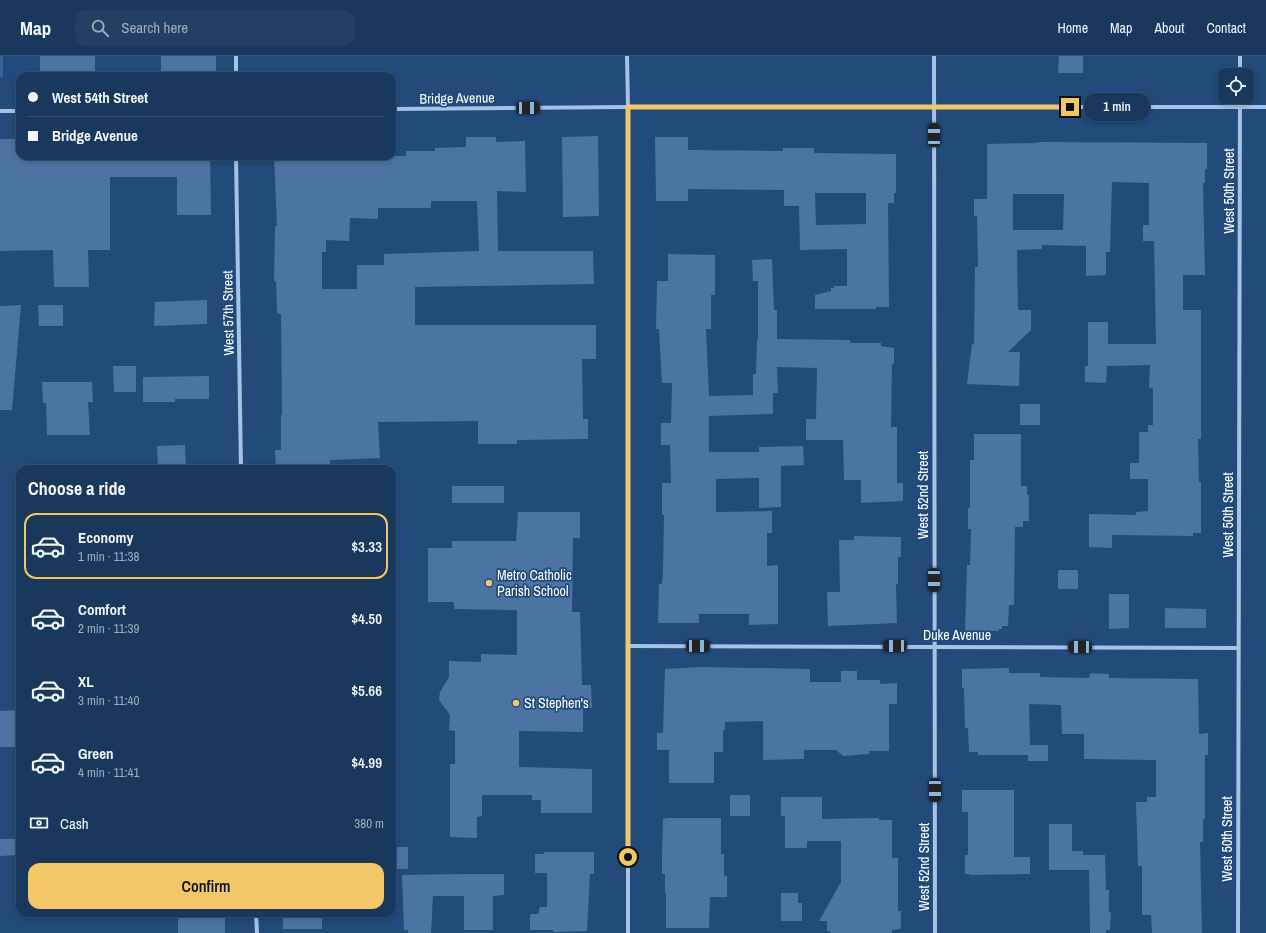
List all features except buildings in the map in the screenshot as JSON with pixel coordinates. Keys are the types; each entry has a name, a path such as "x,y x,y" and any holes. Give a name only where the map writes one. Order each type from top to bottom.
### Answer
{"street":[{"path":"236,56 236,72"},
{"path":"627,56 628,933"},
{"name":"West 52nd Street","path":"934,56 935,933"},
{"path":"1240,56 1240,68"},
{"name":"Bridge Avenue","path":"396,109 628,107 1266,107"},
{"name":"West 50th Street","path":"1238,933 1240,107"},
{"path":"0,111 16,111"},
{"name":"West 57th Street","path":"236,160 241,465"},
{"name":"Duke Avenue","path":"628,646 1238,648"},
{"path":"256,917 257,933"}],"shaded area":[{"path":"0,56 3,56 3,77 0,77"}],"place":[{"name":"Metro Catholic Parish School","path":"489,583"},
{"name":"St Stephen's","path":"516,703"}],"route":[{"path":"628,857 628,107 1070,107"}]}
